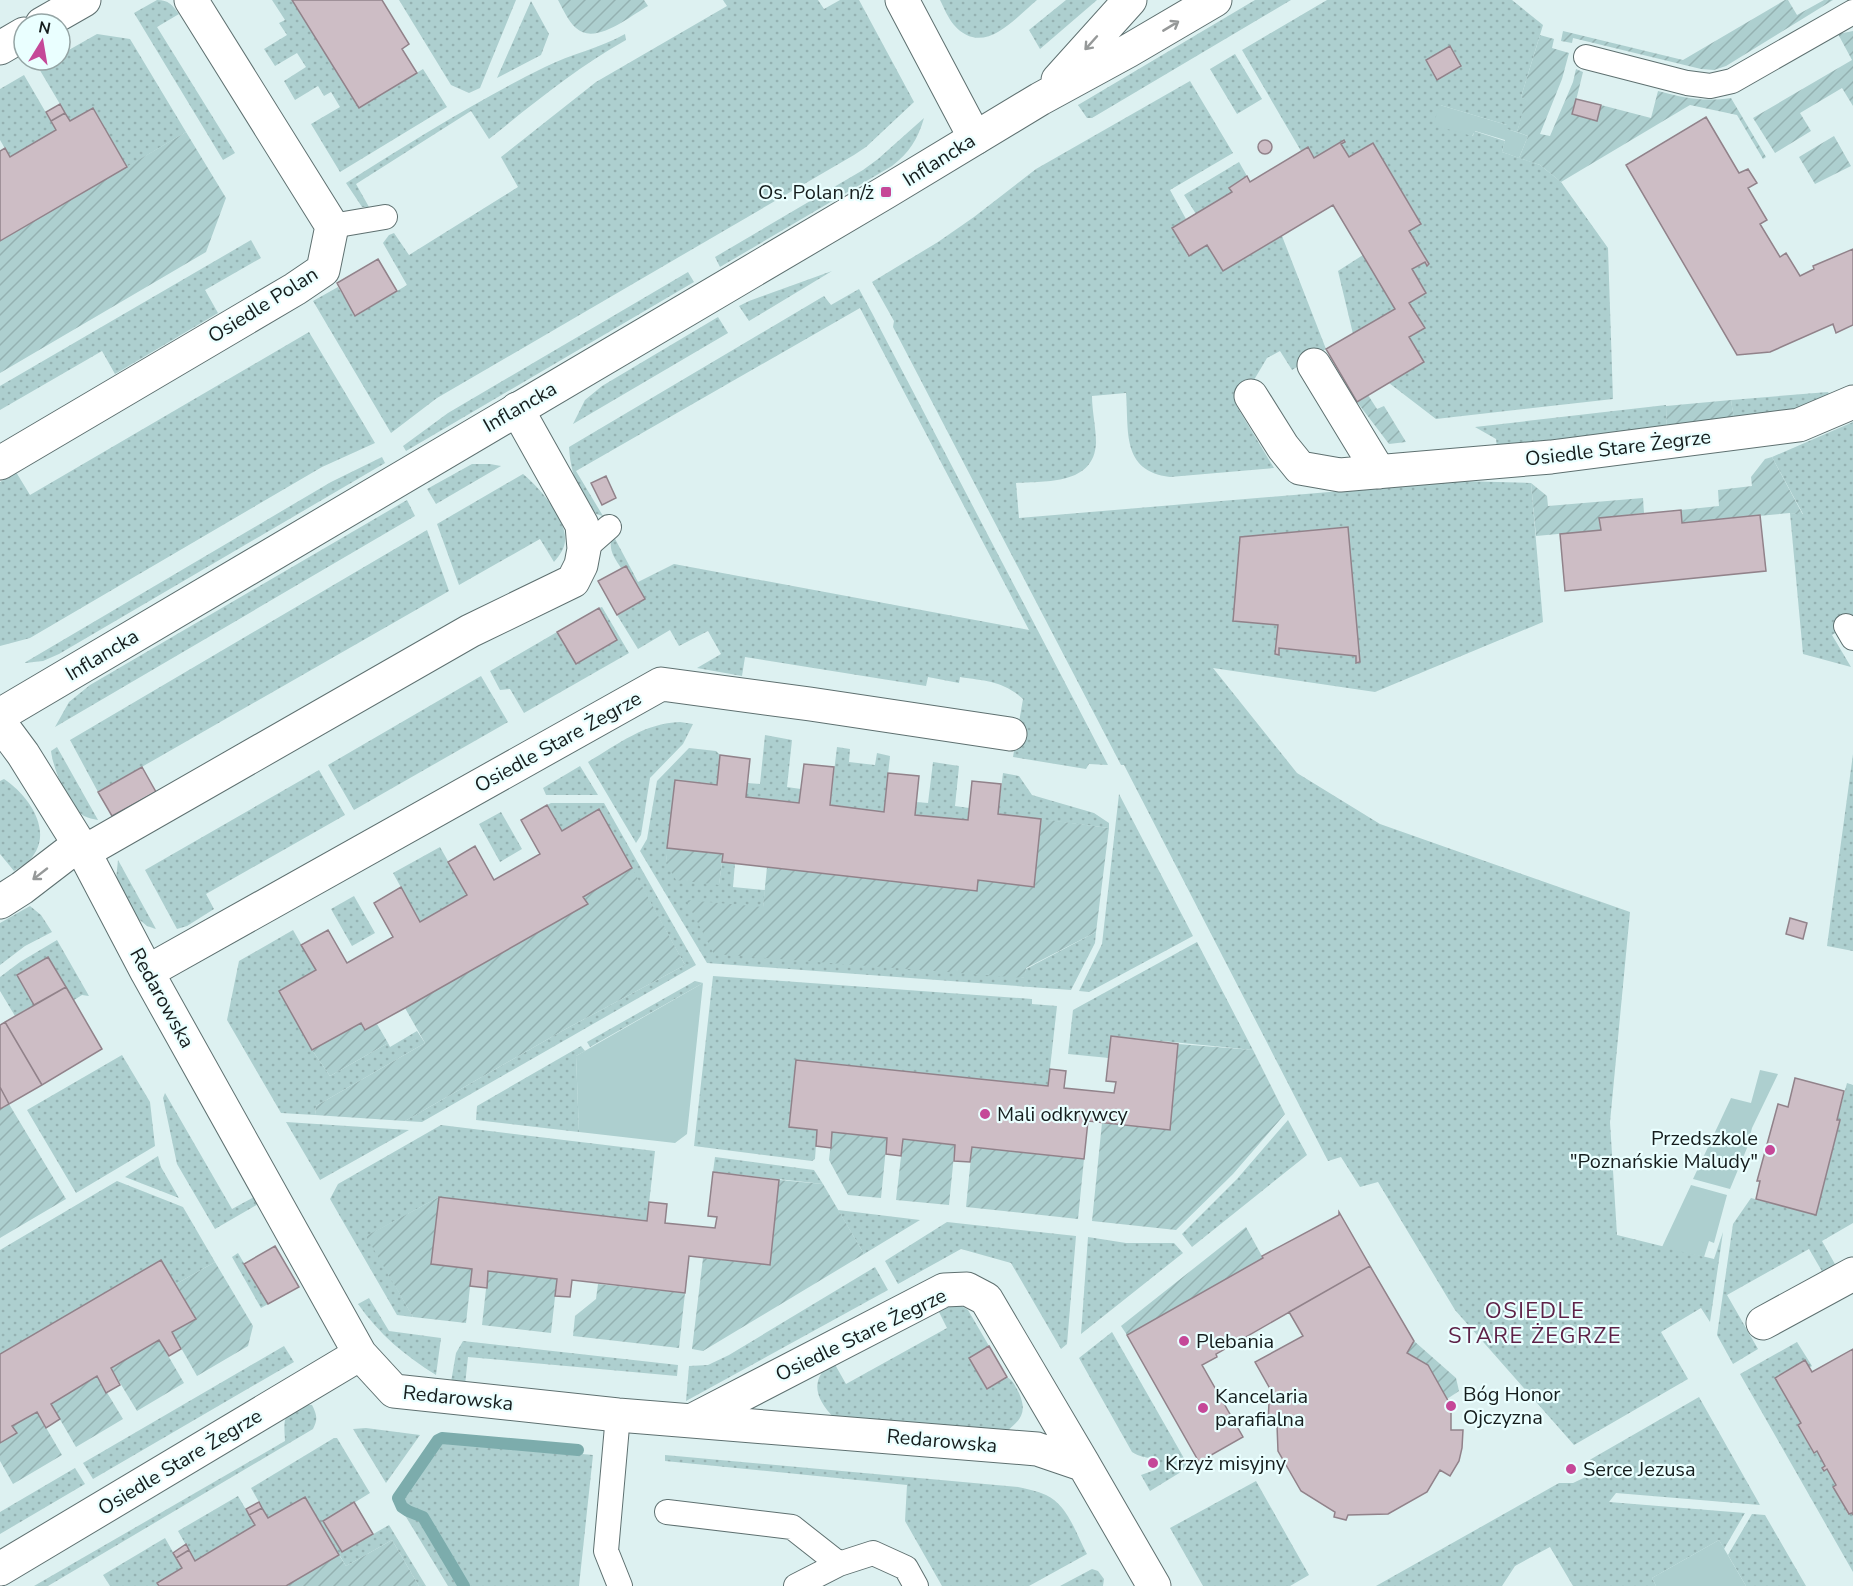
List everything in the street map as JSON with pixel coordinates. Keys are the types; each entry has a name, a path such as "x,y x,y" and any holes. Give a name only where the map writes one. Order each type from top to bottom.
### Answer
{"street":[{"path":"63,12 84,0"},
{"path":"191,0 332,226"},
{"path":"902,0 975,138"},
{"name":"Inflancka","path":"1040,99 1130,0"},
{"name":"Inflancka","path":"0,715 1040,99 1215,0"},
{"name":"Osiedle Polan","path":"0,463 323,270 332,226"},
{"path":"1314,365 1379,472"},
{"name":"Osiedle Stare Żegrze","path":"1251,396 1283,447 1300,468 1340,475 1551,457 1799,425 1853,402"},
{"path":"0,902 81,849 470,631 573,581 581,565 584,549 582,525 517,409"},
{"name":"Osiedle Stare Żegrze","path":"147,972 661,684 1010,734"},
{"name":"Redarowska","path":"0,723 23,754 81,849 360,1354 394,1391 618,1415 1037,1449 1084,1465"},
{"path":"1763,1323 1853,1274"},
{"name":"Osiedle Stare Żegrze","path":"693,1420 944,1290 967,1289 986,1299 1084,1465"},
{"name":"Osiedle Stare Żegrze","path":"0,1569 360,1354"},
{"path":"1084,1465 1149,1584"}],"lane":[{"path":"1586,57 1687,83 1710,86 1732,81 1853,12"},
{"path":"332,226 385,218"},
{"path":"584,549 609,527"},
{"path":"618,1415 606,1551 620,1586"},
{"path":"667,1512 792,1527 839,1564"},
{"path":"796,1586 839,1564 873,1553 906,1568 916,1586"}],"shaded area":[{"path":"157,0 170,4 179,14 157,27 235,153 223,160 134,13"},
{"path":"272,0 292,0 359,108 423,69 447,107 340,172 311,124 340,107 331,92 324,96 318,86 295,100 284,81 306,67 297,53 275,66 264,49 287,35 279,23 285,20"},
{"path":"399,0 516,0 480,88 469,93 451,85"},
{"path":"558,0 644,0 648,6 612,28 593,34 584,33 576,28"},
{"path":"723,0 818,0 824,9 840,0 859,0 914,102 866,147 854,155 437,398 391,433 313,301 338,287 356,316 407,285 383,243 389,235 394,233 409,255 518,187 501,157 596,82 727,6"},
{"path":"940,0 1037,0 998,32 987,37 976,38 965,34 954,25"},
{"path":"1066,0 1097,0 1040,49 1029,30"},
{"path":"1255,0 1291,0 1092,118 1087,118 1078,105"},
{"path":"1327,0 1512,0 1543,25 1521,97 1527,100 1517,132 1506,129 1507,125 1440,105 1473,136 1474,131 1505,141 1502,152 1540,165 1561,182 1608,248 1613,399 1436,419 1389,383 1424,362 1409,337 1424,328 1409,303 1412,269 1425,262 1429,264 1409,231 1421,223 1373,143 1349,157 1341,144 1345,142 1344,140 1314,158 1308,147 1301,151 1242,50"},
{"path":"1788,0 1797,15 1824,0 1833,0 1726,66 1714,70 1701,69 1573,38 1572,43 1561,41 1563,31 1683,60"},
{"path":"531,1 549,34 541,55 497,78"},
{"path":"1853,31 1853,106 1842,88 1800,113 1811,131 1775,153 1753,118 1852,60 1838,34"},
{"path":"97,34 130,39 186,132 127,167 93,109 70,121 41,72 72,72 72,48"},
{"path":"625,34 626,40 573,74 489,139 471,111 356,184 369,207 362,207 346,183 444,122 519,80 555,62"},
{"path":"1540,35 1554,39 1552,48 1569,53 1562,79 1540,134 1550,136 1573,82 1576,69 1583,72 1573,113 1601,105 1651,118 1658,91 1694,99 1731,98 1766,157 1763,159 1737,115 1690,105 1561,182 1540,165 1519,158 1528,136 1517,132 1526,100 1521,97"},
{"path":"1235,54 1262,99 1237,114 1210,69"},
{"path":"24,75 56,130 10,157 0,140 0,89"},
{"path":"1190,81 1233,153 1170,190 1186,219 1172,228 1188,256 1207,245 1223,271 1282,236 1326,349 1292,370 1280,351 1267,358 1248,390 1251,396 1236,405 1274,468 1170,477 1154,473 1143,467 1135,458 1131,447 1128,435 1126,393 1092,396 1096,443 1093,457 1087,467 1078,474 1054,481 1016,483 1019,518 1460,481 1531,483 1543,622 1375,692 1213,668 1297,773 1380,824 1630,912 1610,1122 1617,1235 1714,1259 1723,1232 1710,1322 1701,1308 1661,1332 1688,1379 1574,1445 1455,1310 1378,1182 1360,1187 1341,1157 1328,1161 1124,765 1121,765 893,327 894,321 872,282 938,242 1036,169"},
{"path":"1440,105 1507,125 1507,129 1528,136 1519,158 1502,152 1505,140 1475,131 1472,136 1433,125"},
{"path":"924,118 912,145 892,166 720,267 715,257 863,170"},
{"path":"186,132 226,198 206,252 0,373 0,241"},
{"path":"1834,136 1851,166 1815,184 1799,157"},
{"path":"1239,162 1247,176 1230,187 1232,192 1196,214 1184,195"},
{"path":"251,240 261,258 205,290 218,313 115,374 102,351 0,410 0,386"},
{"path":"1363,255 1395,309 1353,334 1338,271"},
{"path":"832,271 749,321 739,306 749,301"},
{"path":"688,272 694,282 406,451 403,446 448,413"},
{"path":"859,289 1108,765 1089,764 1086,769 1013,757 1023,699 1001,685 960,677 959,683 928,677 926,686 745,657 742,676 697,668 721,654 708,631 679,646 670,630 638,649 617,615 645,599 626,566 621,568 614,556 611,548 613,535 638,582 674,564 1029,630 860,308 576,471 603,516 596,514 577,483 569,447 824,296 831,305"},
{"path":"718,317 728,333 573,424 585,400 602,386"},
{"path":"309,332 375,443 322,467 30,638 0,646 0,482 16,472 30,495"},
{"path":"1828,392 1831,398 1799,411 1735,426 1731,400"},
{"path":"1368,395 1377,409 1384,406 1406,442 1389,444 1357,402"},
{"path":"1731,400 1735,426 1667,435 1666,406"},
{"path":"1666,405 1667,435 1497,448 1496,439 1475,427"},
{"path":"1853,422 1853,622 1832,635 1851,667 1803,654 1790,513 1803,514 1772,457"},
{"path":"382,457 385,463 59,654 43,661 24,663 331,482"},
{"path":"1772,457 1803,515 1790,513 1682,523 1681,510 1719,506 1718,490 1752,486 1751,477 1765,459"},
{"path":"472,464 501,466 436,504 427,489"},
{"path":"523,474 543,494 560,520 564,529 565,541 560,554 554,562 540,539 459,585 437,524"},
{"path":"1531,483 1547,496 1548,506 1643,498 1644,513 1600,518 1601,530 1536,536"},
{"path":"407,500 415,516 55,727 69,702 90,685"},
{"path":"427,530 449,591 98,792 70,740"},
{"path":"602,607 629,653 524,713 510,689 500,690 490,671 557,632 576,664 616,640 599,608"},
{"path":"481,676 508,722 354,810 328,765"},
{"path":"680,722 693,724 683,744 650,778 641,835 636,843 588,762 643,730"},
{"path":"765,735 792,740 787,787 801,789 799,803 746,797 747,783 760,784"},
{"path":"57,747 98,820 84,816 67,796 52,758 51,751"},
{"path":"837,747 850,749 849,762 875,765 877,753 890,756 884,812 830,805"},
{"path":"689,748 716,751 720,755 717,785 675,781 666,863 719,884 722,862 735,863 733,887 765,890 763,908 1024,978 1026,969 1096,932 1095,943 1071,990 707,963 640,851 647,839 657,781"},
{"path":"1853,754 1853,951 1827,946"},
{"path":"933,762 959,766 955,806 969,808 968,820 915,815 916,802 928,803"},
{"path":"580,766 598,795 546,795 543,788"},
{"path":"319,770 345,815 206,894 214,909 187,926 177,929 145,870"},
{"path":"1003,773 1019,776 1032,795 1094,813 1109,823 1109,828 998,814"},
{"path":"4,779 29,803 39,824 38,846 33,856 14,871 0,854 0,781"},
{"path":"1119,794 1193,936 1089,992 1079,991 1102,944"},
{"path":"551,803 604,803 696,965 422,1122 405,1121 562,1031 685,965 599,810 562,831 547,805"},
{"path":"501,812 522,849 500,862 479,824"},
{"path":"1041,819 1109,828 1096,932 1026,968 1025,978 714,954 686,900 763,907 767,867 977,890 978,880 1033,887"},
{"path":"440,847 467,895 420,922 393,873"},
{"path":"667,848 723,854 719,885 676,880 666,863"},
{"path":"118,860 156,929 147,926 135,916 116,880"},
{"path":"632,868 685,965 562,1031 405,1121 315,1115 316,1106 425,1043 405,1008 587,904 583,897"},
{"path":"354,896 375,933 352,946 331,909"},
{"path":"30,906 41,915 52,932 25,946 0,965 0,923"},
{"path":"293,930 316,970 279,991 312,1050 330,1076 388,1043 390,1047 417,1031 425,1043 316,1106 315,1115 281,1113 227,1020 239,961"},
{"path":"57,940 89,996 82,995 74,1000 48,957 17,975 34,1005 15,1016 0,991 0,977"},
{"path":"1197,942 1253,1050 1112,1036 1109,1058 1068,1054 1073,1010"},
{"path":"713,976 1032,999 1032,1004 1057,1006 1048,1086 796,1060 789,1127 817,1130 815,1159 812,1161 694,1146"},
{"path":"695,981 703,983 590,1047 587,1042"},
{"path":"703,983 687,1134 675,1143 579,1132 576,1056"},
{"path":"361,1023 365,1030 377,1024 388,1043 330,1076 312,1050"},
{"path":"1178,1044 1253,1050 1285,1114 1233,1174 1176,1230 1092,1221 1102,1123 1169,1129"},
{"path":"581,1046 585,1051 576,1056 579,1132 476,1120 477,1106"},
{"path":"122,1055 150,1102 155,1146 76,1193 27,1110"},
{"path":"1760,1070 1778,1074 1752,1128 1747,1148 1730,1189 1693,1179 1731,1098 1751,1103"},
{"path":"1847,1083 1853,1085 1853,1223 1822,1241 1836,1266 1823,1273 1809,1249 1727,1295 1758,1349 1733,1364 1717,1335 1733,1224 1751,1198 1816,1215 1840,1121 1837,1120"},
{"path":"165,1093 232,1209 256,1196 260,1203 215,1229 177,1164 163,1098"},
{"path":"9,1104 66,1199 0,1238 0,1109"},
{"path":"1288,1120 1307,1155 1192,1247 1182,1234 1237,1179"},
{"path":"286,1122 409,1130 320,1180"},
{"path":"441,1125 655,1151 647,1221 439,1197 367,1236 413,1317 397,1315 330,1199 338,1184"},
{"path":"832,1132 887,1138 881,1198 848,1195 829,1160"},
{"path":"903,1139 955,1145 949,1205 896,1200"},
{"path":"972,1147 1084,1159 1078,1219 966,1207"},
{"path":"158,1156 161,1167 179,1198 125,1177"},
{"path":"715,1157 814,1170 823,1184 713,1172"},
{"path":"779,1180 823,1184 864,1254 703,1351 692,1349 703,1258 770,1265"},
{"path":"117,1181 183,1207 215,1262 176,1284 161,1260 0,1354 0,1250"},
{"path":"1691,1185 1727,1195 1714,1243 1709,1241 1704,1257 1662,1247"},
{"path":"439,1197 431,1264 472,1269 466,1323 413,1317 366,1236"},
{"path":"838,1210 920,1220 864,1254"},
{"path":"947,1222 1076,1236 1067,1344 1061,1349 1011,1263 961,1249 898,1284 885,1261"},
{"path":"1246,1227 1263,1258 1127,1335 1121,1326"},
{"path":"1088,1237 1126,1243 1174,1243 1183,1253 1081,1334"},
{"path":"238,1253 268,1304 261,1308 232,1257"},
{"path":"215,1262 253,1326 248,1346 197,1376 172,1332 196,1318 176,1284"},
{"path":"875,1267 888,1290 686,1401 689,1366 708,1365 729,1355"},
{"path":"488,1271 557,1279 551,1333 482,1325"},
{"path":"598,1284 685,1293 679,1348 573,1336 575,1316 596,1299"},
{"path":"369,1298 389,1331 441,1338 436,1375 403,1352 375,1325 358,1304"},
{"path":"935,1304 958,1304 968,1310 989,1346 969,1358 986,1388 1007,1377 1013,1382 1023,1405 1022,1414 1016,1423 1007,1431 834,1418 822,1403 817,1389 820,1375 825,1368 833,1361 846,1384 947,1328"},
{"path":"1112,1332 1189,1467 1150,1491 1141,1475 1155,1470 1158,1463 1153,1458 1132,1452 1079,1358"},
{"path":"159,1340 184,1383 137,1411 111,1368"},
{"path":"463,1341 678,1365 677,1376 468,1357 465,1385 451,1382 456,1353"},
{"path":"1414,1341 1456,1378 1459,1391 1447,1399 1428,1365 1407,1353"},
{"path":"1797,1342 1812,1366 1809,1368 1804,1361 1775,1378 1801,1423 1798,1426 1813,1452 1817,1451 1825,1466 1824,1471 1827,1469 1836,1485 1833,1487 1848,1514 1853,1515 1853,1572 1740,1374"},
{"path":"284,1346 294,1362 93,1479 83,1463"},
{"path":"97,1376 123,1419 76,1447 51,1404"},
{"path":"1699,1397 1760,1505 1616,1493 1609,1502 1745,1513 1724,1549 1719,1540 1652,1578 1656,1586 1573,1586 1550,1547 1515,1566 1502,1586 1376,1586 1559,1483 1573,1483 1592,1474 1586,1462"},
{"path":"299,1404 312,1405 316,1417 313,1429 48,1586 34,1586 285,1441 285,1420"},
{"path":"37,1412 62,1455 13,1484 0,1461 0,1443 17,1433 12,1426"},
{"path":"366,1428 420,1435 386,1483 353,1429"},
{"path":"337,1438 370,1493 323,1522 342,1552 389,1525 426,1586 419,1586 392,1540 346,1566 305,1497 268,1518 251,1488"},
{"path":"441,1441 593,1455 579,1586 468,1586 428,1518 405,1506 401,1498"},
{"path":"665,1455 1028,1489 1046,1495 1060,1506 1071,1521 1087,1554 1029,1586 942,1586 905,1521 907,1485 665,1461"},
{"path":"75,1468 85,1484 0,1534 0,1512"},
{"path":"1256,1481 1309,1575 1290,1586 1203,1586 1170,1528"},
{"path":"238,1496 255,1525 195,1561 178,1531"},
{"path":"403,1512 420,1519 460,1586 448,1586"},
{"path":"1752,1514 1765,1515 1806,1586 1746,1586 1728,1555"},
{"path":"165,1538 182,1568 158,1584 159,1586 110,1586 103,1575"},
{"path":"392,1540 419,1586 286,1586 339,1555 346,1566"},
{"path":"1719,1540 1746,1586 1656,1586 1652,1578"},
{"path":"1092,1569 1098,1571 1104,1579 1103,1586 1060,1586"}],"building":[{"path":"292,0 382,0 409,44 402,49 417,73 359,108"},
{"path":"1450,46 1461,66 1437,80 1426,60"},
{"path":"1576,99 1601,105 1597,121 1572,114"},
{"path":"60,104 65,113 51,121 46,112"},
{"path":"93,108 127,167 0,241 0,151 5,148 10,157 56,130 51,121 65,113 70,121"},
{"path":"1706,117 1739,173 1748,169 1757,183 1748,188 1767,220 1760,224 1780,257 1786,253 1800,276 1814,269 1813,266 1853,249 1853,325 1836,333 1833,324 1770,352 1737,355 1626,165"},
{"path":"1262,140 1268,140 1272,147 1268,154 1262,154 1258,150 1258,144"},
{"path":"1344,140 1345,142 1341,144 1349,157 1373,143 1421,224 1409,231 1429,264 1427,266 1425,262 1412,269 1426,293 1409,303 1425,328 1409,337 1424,362 1357,402 1326,349 1395,309 1333,205 1223,271 1207,245 1189,256 1172,228 1232,192 1229,188 1247,176 1250,182 1308,147 1314,158"},
{"path":"378,259 397,291 355,316 337,283"},
{"path":"606,476 616,498 602,505 591,483"},
{"path":"1681,510 1682,523 1760,515 1766,571 1565,591 1560,534 1601,530 1599,518"},
{"path":"1348,527 1360,662 1356,663 1356,656 1279,648 1279,655 1275,654 1278,625 1233,621 1240,537"},
{"path":"626,566 645,599 617,615 598,581"},
{"path":"599,608 617,640 576,664 557,632"},
{"path":"720,755 750,759 746,797 799,803 804,764 834,767 830,805 884,812 888,773 919,776 915,815 968,820 972,781 1001,784 998,814 1041,819 1034,887 978,880 977,891 722,862 723,854 667,848 675,780 717,785"},
{"path":"142,767 156,792 112,816 98,792"},
{"path":"547,805 562,831 599,809 632,868 583,897 588,904 365,1030 361,1023 312,1050 279,991 316,970 301,945 328,930 347,963 393,937 374,903 401,887 420,922 467,895 448,862 475,846 494,880 540,854 521,820"},
{"path":"1790,918 1807,923 1803,939 1786,934"},
{"path":"48,957 66,987 34,1005 17,975"},
{"path":"66,987 102,1049 42,1085 5,1022"},
{"path":"5,1022 42,1085 9,1104 0,1087 0,1025"},
{"path":"1111,1036 1178,1044 1170,1130 1088,1121 1084,1159 972,1147 970,1162 954,1161 955,1145 903,1139 901,1156 886,1154 887,1138 832,1132 831,1148 816,1146 817,1130 789,1127 796,1060 1048,1086 1050,1069 1066,1071 1064,1088 1114,1093 1116,1082 1106,1081"},
{"path":"1795,1078 1844,1091 1837,1120 1840,1120 1816,1215 1756,1199 1760,1181 1757,1181 1778,1104 1788,1107"},
{"path":"0,1087 9,1104 0,1109"},
{"path":"713,1172 779,1180 770,1265 689,1256 685,1293 572,1280 570,1297 555,1296 557,1279 488,1271 487,1288 470,1286 472,1269 431,1264 439,1197 647,1221 649,1202 667,1204 665,1223 715,1228 717,1217 708,1216"},
{"name":"Plebania","path":"1339,1212 1370,1266 1216,1354 1217,1357 1202,1365 1243,1437 1199,1462 1127,1335 1263,1258 1262,1256 1339,1215"},
{"path":"275,1246 299,1287 268,1304 244,1264"},
{"path":"161,1260 196,1319 172,1332 181,1349 169,1356 159,1340 111,1368 120,1385 106,1393 97,1376 51,1404 60,1419 46,1428 37,1412 12,1426 17,1433 0,1443 0,1354"},
{"path":"1370,1266 1414,1341 1407,1353 1428,1365 1451,1406 1451,1430 1463,1430 1462,1448 1459,1461 1450,1476 1440,1470 1427,1492 1388,1514 1348,1515 1346,1520 1334,1517 1335,1512 1301,1491 1278,1451 1277,1425 1268,1426 1269,1402 1273,1394 1255,1362 1303,1336 1289,1312"},
{"path":"989,1346 1007,1377 987,1389 969,1358"},
{"path":"1853,1349 1853,1515 1849,1514 1833,1487 1836,1485 1827,1469 1824,1471 1822,1468 1825,1466 1817,1451 1814,1453 1798,1425 1801,1423 1775,1378 1805,1360 1812,1372"},
{"path":"305,1497 339,1555 286,1586 159,1586 157,1583 182,1568 176,1558 189,1550 195,1561 255,1525 249,1515 262,1508 268,1518"},
{"path":"259,1502 262,1508 249,1515 246,1509"},
{"path":"354,1502 373,1534 342,1552 323,1521"},
{"path":"186,1544 189,1550 176,1558 173,1553"}],"waterway":[{"path":"464,1586 423,1517 402,1507 398,1498 438,1440 442,1438 578,1450"}],"place":[{"name":"Os. Polan n/ż","path":"886,192"},
{"name":"Mali odkrywcy","path":"985,1114"},
{"name":"Przedszkole \"Poznańskie Maludy\"","path":"1770,1150"},
{"name":"Plebania","path":"1184,1341"},
{"name":"Bóg Honor Ojczyzna","path":"1451,1406"},
{"name":"Kancelaria parafialna","path":"1203,1408"},
{"name":"Krzyż misyjny","path":"1153,1463"},
{"name":"Serce Jezusa","path":"1571,1469"}],"district":[{"name":"OSIEDLE STARE ŻEGRZE","path":"1535,1324"}]}
